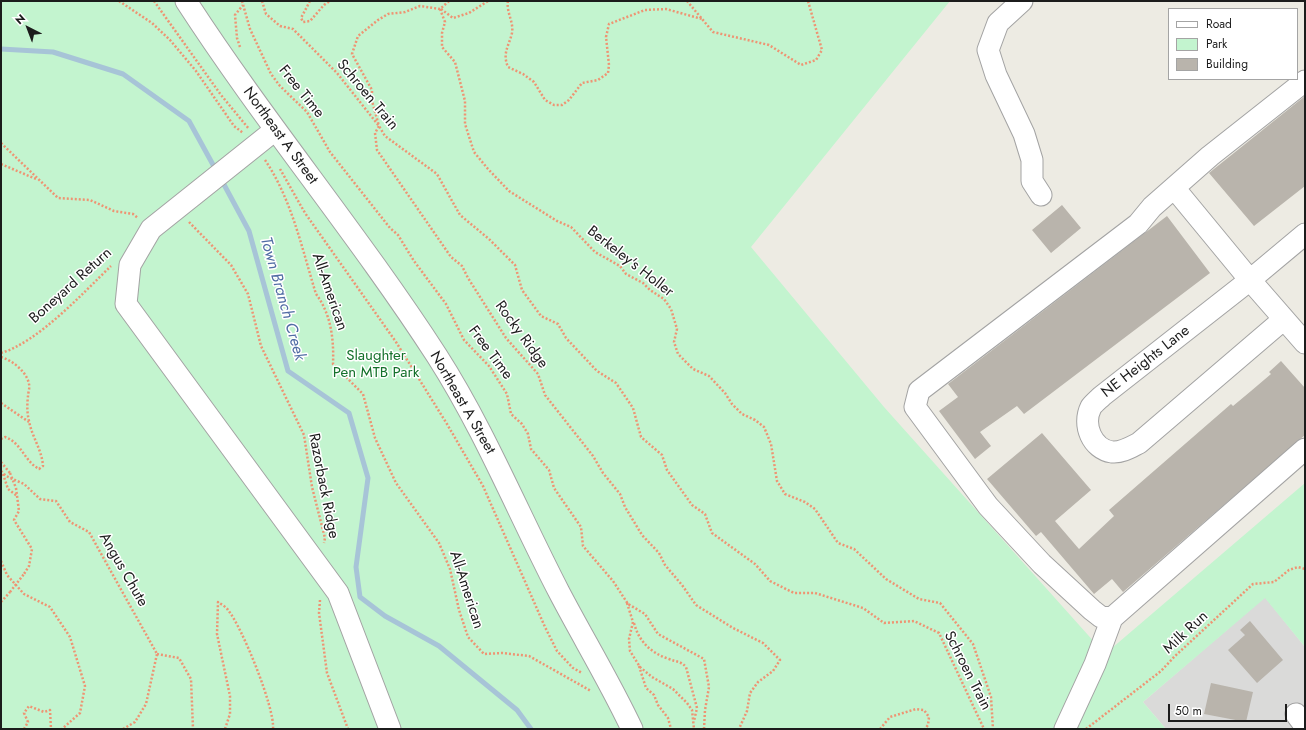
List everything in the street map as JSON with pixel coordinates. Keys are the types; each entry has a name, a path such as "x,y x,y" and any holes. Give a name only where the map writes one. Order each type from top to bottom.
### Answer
{"street":[{"name":"Northeast A Street","path":"186,1 222,56 263,139 357,239 437,355 471,411 559,592 616,695 632,729"},
{"path":"1022,1 998,23 988,50 996,75 1024,134 1032,160 1032,181 1041,195"},
{"path":"1112,618 1101,617 1092,610 1042,564 993,512 915,408 919,391 1138,224 1152,207 1175,189 1210,156 1305,81"},
{"path":"263,139 151,228 130,265 126,304 338,593 390,729"},
{"path":"1175,189 1250,280 1305,343"},
{"name":"NE Heights Lane","path":"1284,319 1139,443 1127,450 1114,452 1102,449 1095,442 1089,432 1087,423 1091,407 1102,396 1250,280 1305,234"},
{"path":"1065,729 1095,664 1112,618 1305,449"}],"path":[{"name":"All-American","path":"119,1 152,23 170,40 196,70 234,126 263,139 272,170 287,202 316,294 321,301 332,331 333,364 363,394 375,438 396,483 439,543 450,569 458,606 468,637 484,654 502,653 530,656 596,693"},
{"path":"154,1 221,95 263,139 305,213 396,342 447,424 483,486 557,651 573,668 585,674"},
{"name":"Free Time","path":"242,1 250,29 271,74 280,86 307,112 330,152 390,228 398,235 414,261 446,304 464,340 489,366 507,394 511,414 522,424 528,434 531,449 549,470 554,488 581,527 582,546 613,581 628,604 646,614 658,634 704,659 709,687 704,710 704,729"},
{"name":"Schroen Train","path":"262,1 266,14 280,26 293,30 337,73 379,126 385,136 436,174 460,215 489,239 515,265 522,290 541,316 558,324 566,338 597,371 616,383 633,408 641,437 662,455 667,470 692,505 705,514 712,533 755,564 770,581 794,592 815,593 864,608 884,623 914,621 939,633 984,729"},
{"path":"310,1 301,18 303,22 310,21 324,5 330,1"},
{"path":"440,9 449,1"},
{"name":"Rocky Ridge","path":"488,1 469,13 452,18 440,9 420,6 405,12 388,14 358,36 352,54 372,90 372,101 379,126 375,133 377,150 451,257 462,266 506,338 538,374 545,396 555,410 569,424 593,456 603,473 620,494 625,507 642,535 659,553 665,565 696,605 733,628 763,643 780,660 773,671 758,682 750,692 747,711 739,729"},
{"path":"508,1 507,7 511,20 512,32 505,52 505,60 508,67 523,74 534,82 545,100 554,105 562,105 569,100 582,83 598,80 608,73 609,65 606,37 609,24 645,10 666,9 702,19"},
{"path":"687,1 713,32 769,46 801,65 816,60 822,50 808,1"},
{"name":"Berkeley's Holler","path":"440,9 445,22 442,33 442,47 455,62 465,101 465,124 474,152 509,190 557,221 571,227 595,252 620,266 626,274 643,282 650,290 664,299 671,309 677,329 674,342 678,354 693,369 709,376 742,414 755,420 764,427 772,444 777,481 785,494 805,502 815,509 838,543 854,548 886,579 919,599 940,603 973,644 991,697 994,723 993,729"},
{"path":"1,143 58,198 90,200 114,211 133,214 151,228"},
{"path":"1,164 38,180"},
{"name":"Razorback Ridge","path":"176,209 231,265 248,294 262,346 304,435 312,487 325,538 322,571"},
{"name":"Boneyard Return","path":"1,353 14,349 56,318 112,266"},
{"path":"1,357 14,363 24,374 29,384 27,411 34,439 42,455 42,466 38,469 33,466 21,447 9,438 5,437 1,439"},
{"path":"1,403 29,422"},
{"path":"1,462 10,473 16,488 19,511 14,520 32,549 29,566 1,602"},
{"path":"2,472 8,489 17,497"},
{"name":"Angus Chute","path":"2,472 24,484 40,499 56,501 70,522 88,532 157,654"},
{"path":"1,561 7,575 20,590 24,594 50,607 70,637 85,686 80,713 62,729"},
{"name":"Milk Run","path":"1086,729 1161,671 1175,656 1253,584 1274,582 1289,570 1298,567 1305,569"},
{"path":"320,599 319,613 326,674 348,729"},
{"path":"626,601 638,636 651,651 670,660 682,662 686,667 697,708 694,722"},
{"path":"225,729 230,714 230,696 217,634 218,602 227,609 240,629 270,703 274,720 273,729"},
{"path":"633,622 629,639 630,651 638,663 652,677 673,689 687,703 692,710 694,729"},
{"path":"123,729 135,722 146,704 157,654 179,658 191,679 193,729"},
{"path":"638,663 646,688 654,695 658,705 668,718 671,729"},
{"path":"24,729 28,722 24,713 29,706 44,712 50,710 51,729"},
{"path":"880,729 890,716 916,709 924,710 929,717 928,725 925,729"}],"shaded area":[{"path":"1265,597 1305,647 1305,729 1166,729 1143,702"}],"green space":[{"name":"Slaughter Pen MTB Park","path":"1,1 950,1 751,247 884,407 1105,654 1305,483 1305,647 1265,598 1143,702 1166,729 1,729"}],"building":[{"path":"1305,96 1305,186 1254,226 1209,173"},
{"path":"1062,205 1081,228 1051,253 1032,230"},
{"path":"1167,216 1210,273 1024,414 1017,406 980,432 991,446 975,459 939,411 958,397 948,384"},
{"path":"1281,361 1305,388 1305,435 1123,592 1112,579 1094,594 1041,532 1036,536 987,479 1042,433 1091,490 1055,521 1079,549 1114,516 1109,510 1231,404 1233,406 1271,374 1269,372"},
{"path":"1250,621 1283,660 1257,683 1228,650 1245,635 1240,630"},
{"path":"1211,683 1253,692 1246,722 1204,714"}],"waterway":[{"name":"Town Branch Creek","path":"1,49 53,52 123,74 189,121 217,172"},
{"name":"Town Branch Creek","path":"221,179 249,231 288,371 349,413 368,478 356,567 360,597 385,616 439,646 517,710 531,729"}]}
